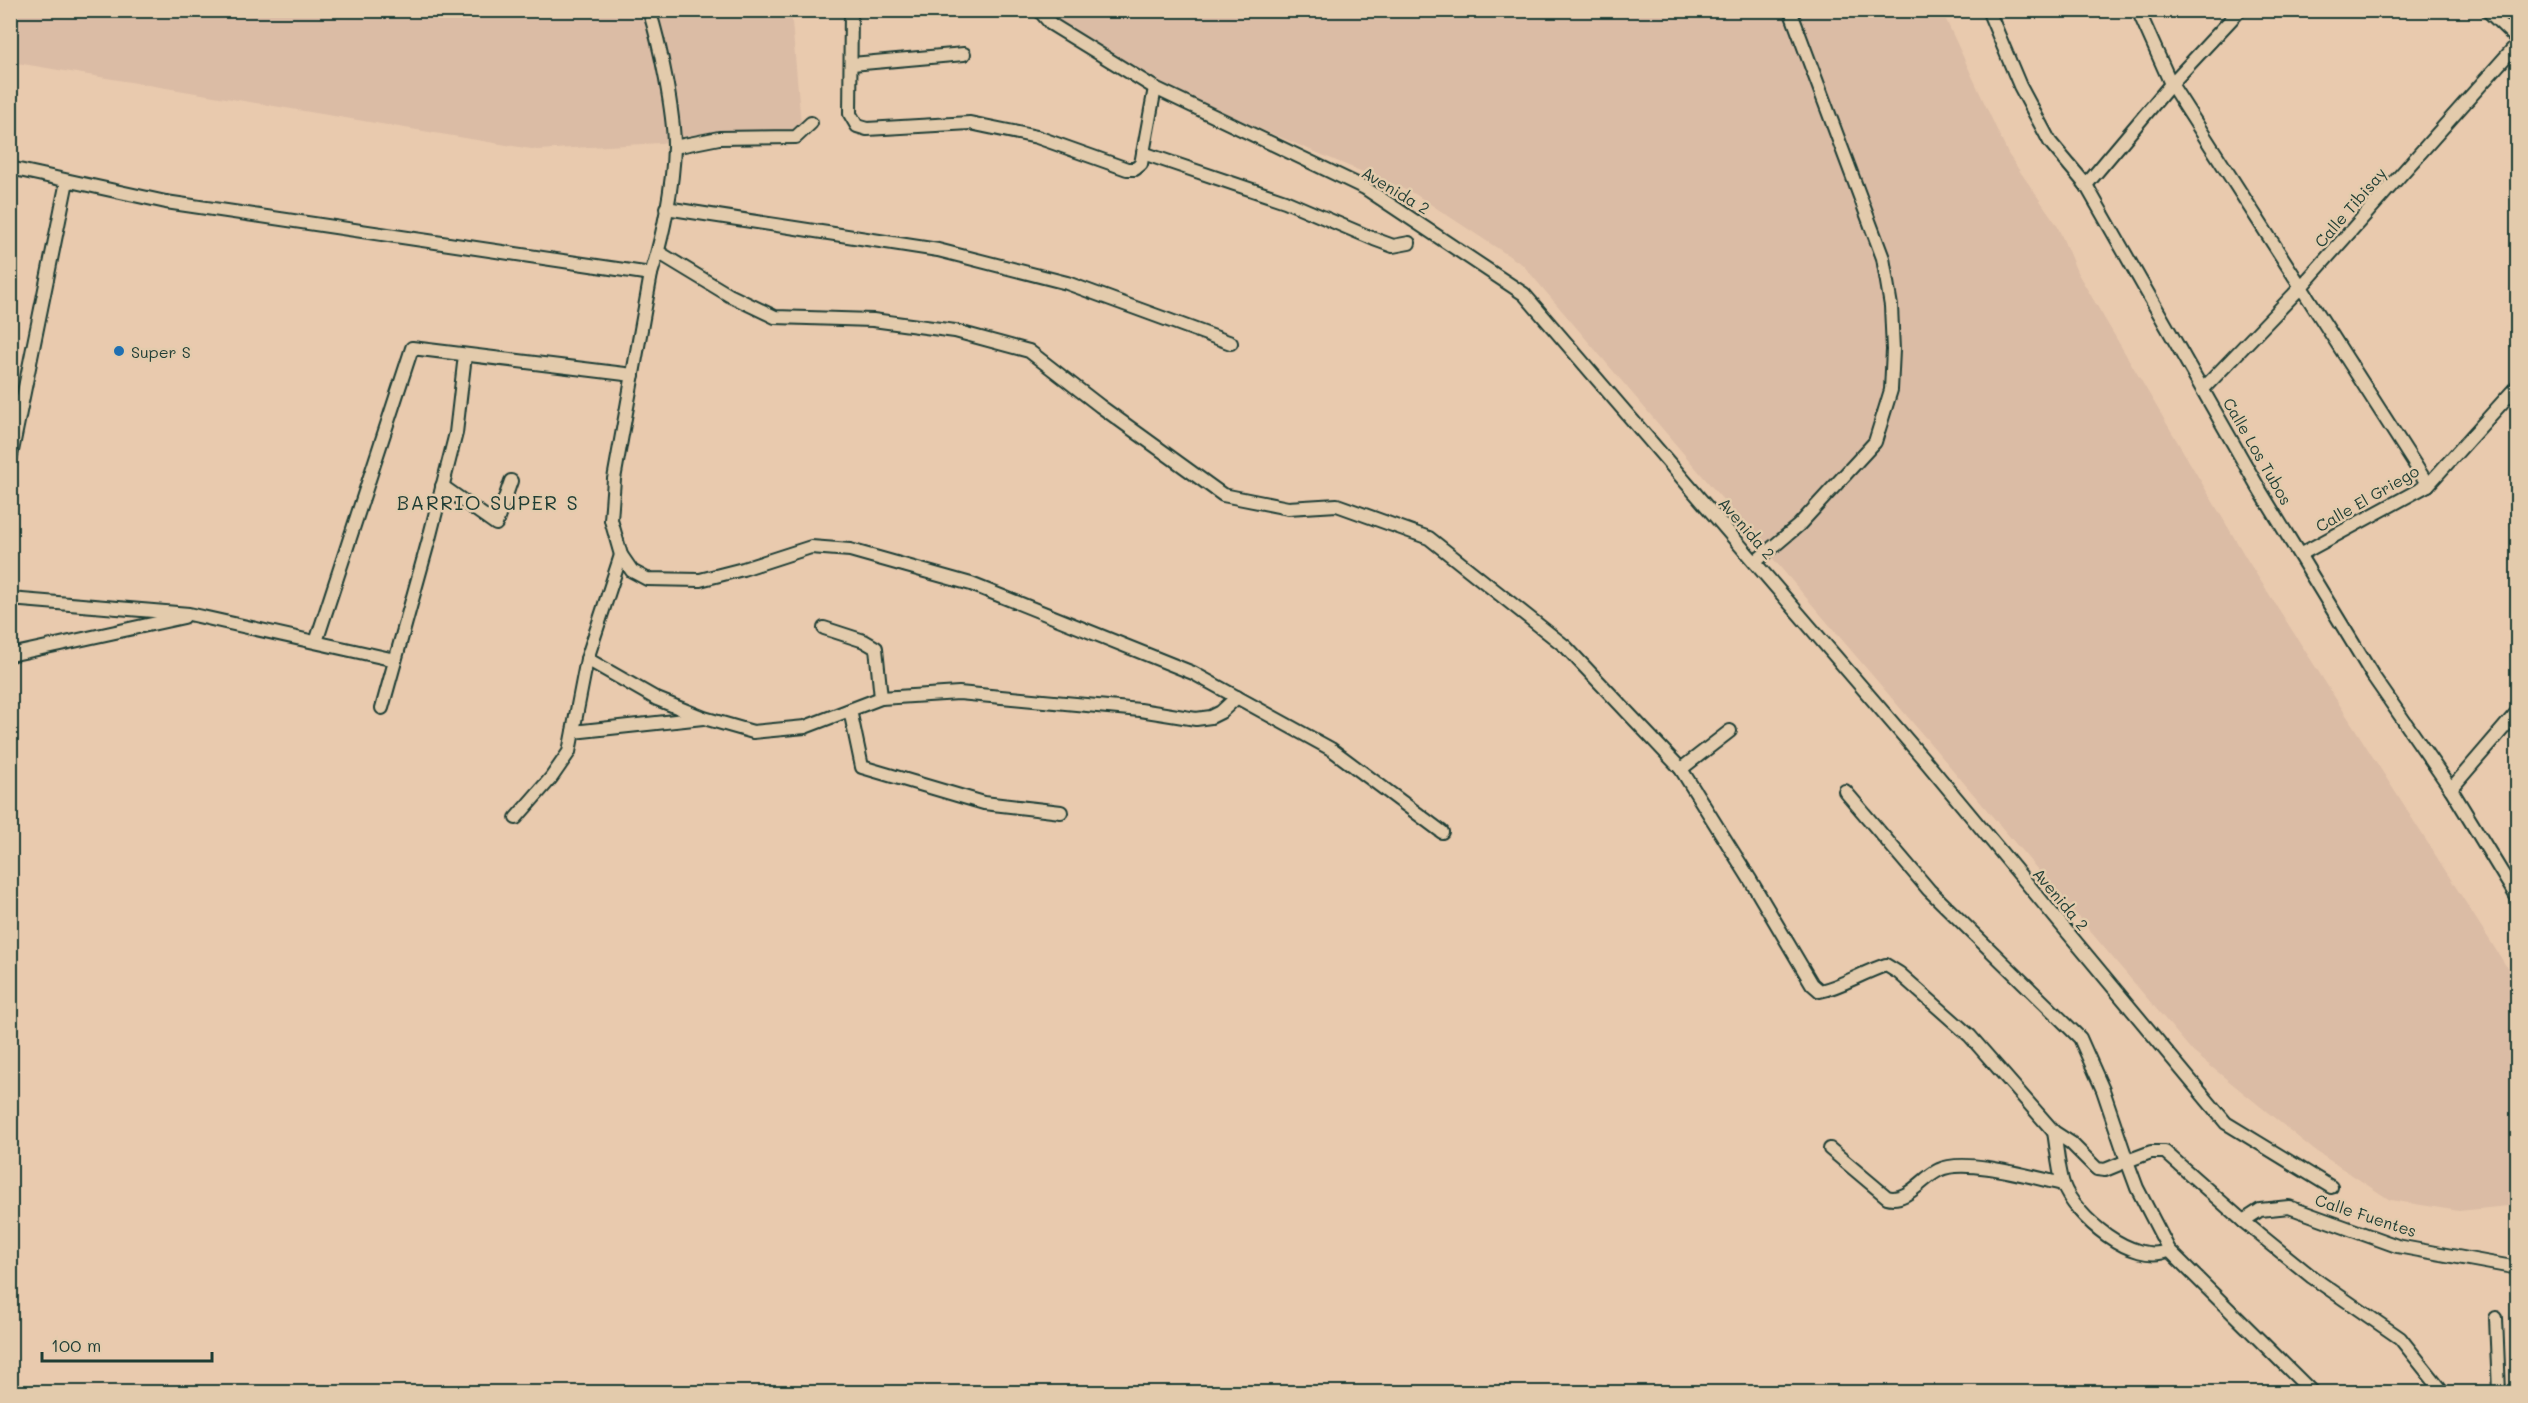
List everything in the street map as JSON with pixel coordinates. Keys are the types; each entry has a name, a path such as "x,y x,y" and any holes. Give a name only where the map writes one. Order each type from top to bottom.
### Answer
{"street":[{"path":"649,10 670,110 674,147 666,208 658,252 651,274 614,479 611,520 621,555 632,571 647,579 700,580 811,547 850,550 971,584 1193,673 1331,749 1442,832"},
{"path":"851,10 850,114 857,126 867,129 970,123 1037,137 1126,169 1135,169 1141,164 1155,88"},
{"name":"Avenida 2","path":"1039,10 1051,24 1155,88 1365,188 1524,294 1927,763 2226,1123 2331,1187"},
{"path":"1755,562 1799,525 1875,442 1891,390 1893,350 1891,306 1883,258 1790,10"},
{"name":"Calle Los Tubos","path":"1988,10 2020,86 2050,142 2086,185 2204,388 2258,487 2301,554 2373,676 2451,789 2517,899"},
{"path":"2138,10 2171,84 2428,485"},
{"path":"2086,185 2171,84 2240,10"},
{"path":"2487,10 2517,41"},
{"name":"Calle Tibisay","path":"2204,388 2301,287 2517,41"},
{"path":"852,64 964,54"},
{"path":"674,147 719,138 796,137 811,123"},
{"path":"1143,153 1285,201 1393,246 1409,243"},
{"path":"10,168 166,202 651,274"},
{"path":"10,461 68,181"},
{"path":"666,208 938,250 1067,284 1231,344"},
{"path":"658,252 729,295 776,317 873,320 956,331 1029,351 1100,406 1223,495 1288,508 1337,505 1429,538 1566,647 1680,769 1751,881 1812,984 1820,991 1886,965 1893,969 1970,1036 2054,1132 2071,1143 2097,1169 2105,1170 2151,1152 2165,1152 2243,1221 2312,1277 2400,1338 2443,1392"},
{"path":"316,642 412,348 633,375"},
{"path":"382,708 456,433 465,355"},
{"name":"Calle El Griego","path":"2301,554 2428,485 2517,385"},
{"path":"442,486 496,524 511,481"},
{"path":"516,818 552,778 569,752 587,659 621,555"},
{"path":"10,599 194,615 395,660"},
{"path":"10,655 194,615"},
{"path":"824,628 864,640 876,648 881,698"},
{"path":"587,659 657,699 704,718 753,732 805,727 881,698 960,693 1140,710 1196,719 1211,717 1221,712 1237,697"},
{"path":"850,710 862,767 984,803 1061,812"},
{"path":"2451,789 2517,711"},
{"path":"573,732 704,718"},
{"path":"1680,769 1730,731"},
{"path":"1845,791 1929,890 2080,1038 2103,1090 2137,1188 2169,1250 2312,1392"},
{"path":"2054,1132 2063,1185 2076,1209 2114,1240 2144,1254 2158,1255 2169,1250"},
{"path":"1830,1149 1887,1197 1893,1199 1903,1196 1939,1170 1954,1166 1990,1168 2063,1185"},
{"name":"Calle Fuentes","path":"2243,1221 2260,1210 2289,1207 2397,1246 2517,1268"},
{"path":"2496,1318 2499,1392"}],"shaded area":[{"path":"10,11 791,11 802,135 537,150 11,62"},
{"path":"1029,11 1942,11 2008,154 2057,225 2077,272 2248,561 2517,983 2517,1205 2459,1211 2390,1200 2314,1150 2193,1052 1523,265 1415,194 1130,74"}],"place":[{"name":"Super S","path":"119,351"}],"district":[{"name":"BARRIO SUPER S","path":"488,502"}]}
